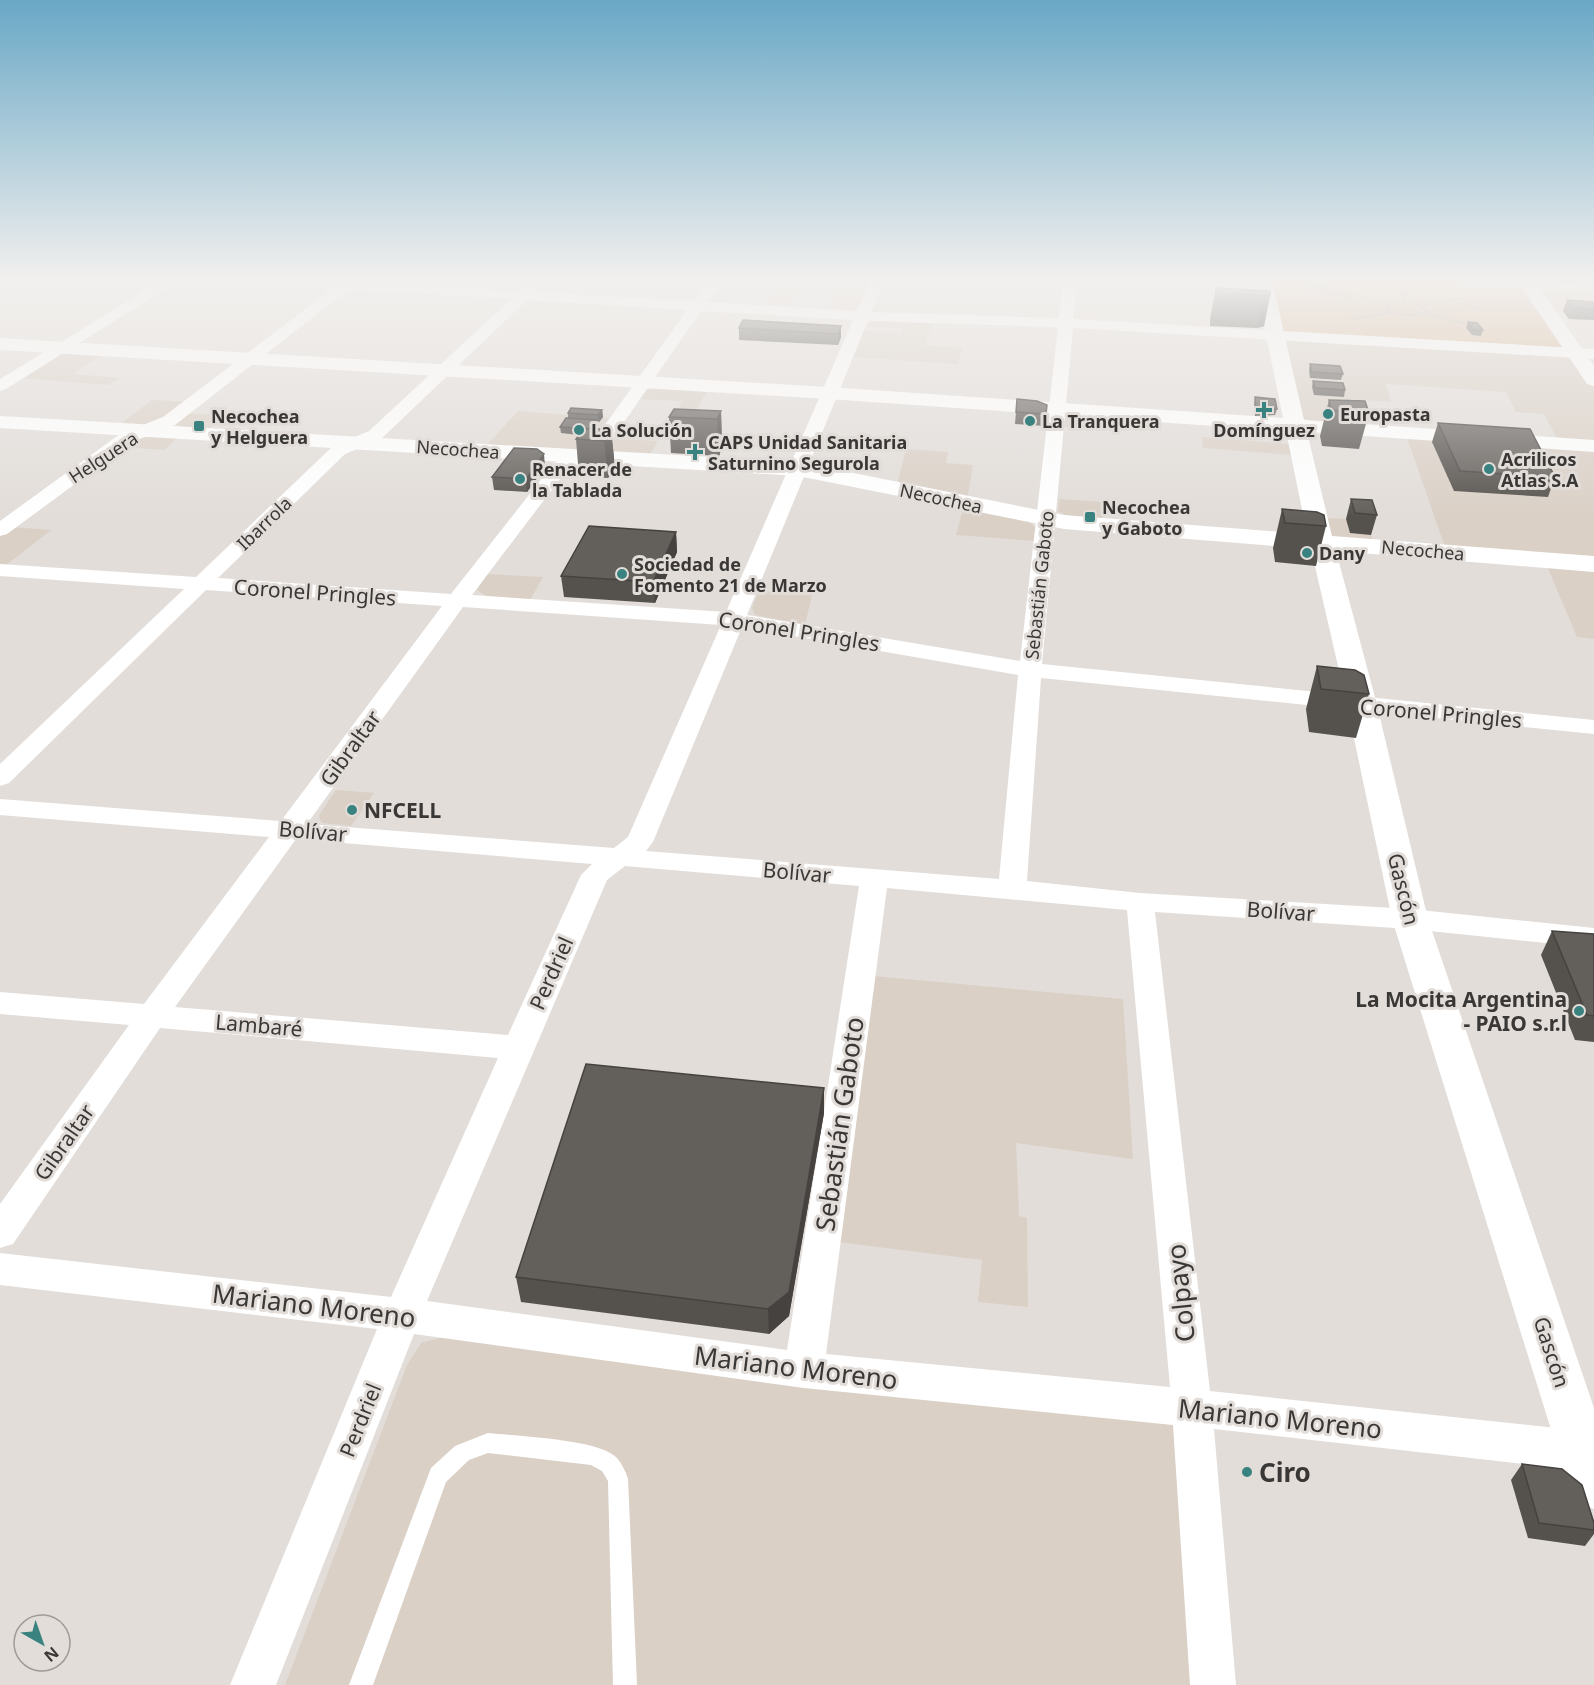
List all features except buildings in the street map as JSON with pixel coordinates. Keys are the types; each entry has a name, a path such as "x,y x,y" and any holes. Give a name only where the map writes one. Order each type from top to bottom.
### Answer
{"street":[{"path":"0,386 43,360"},
{"name":"Helguera","path":"0,530 126,438 168,422 248,360"},
{"path":"276,360 1058,408 1594,446"},
{"name":"Ibarrola","path":"0,778 339,450 375,435 454,360"},
{"name":"Gibraltar","path":"0,1233 153,1015 456,602 560,467 596,450 659,360"},
{"name":"Perdriel","path":"253,1685 402,1315 518,1048 595,875 640,842 843,360"},
{"name":"Sebastián Gaboto","path":"1012,889 1030,670 1061,360"},
{"name":"Gascón","path":"1280,360 1410,920 1591,1463"},
{"path":"1587,360 1594,380"},
{"name":"Necochea","path":"0,422 798,470 1046,520 1594,564"},
{"name":"Coronel Pringles","path":"0,570 735,619 1030,670 1594,727"},
{"name":"Bolívar","path":"0,807 1012,889 1140,902 1410,920 1594,938"},
{"name":"Sebastián Gaboto","path":"804,1370 874,879"},
{"name":"Colpayo","path":"1140,902 1192,1408 1213,1685"},
{"name":"Lambaré","path":"0,1003 518,1048"},
{"name":"Mariano Moreno","path":"0,1269 402,1315 804,1370 1192,1408 1591,1463"}],"lane":[{"path":"361,1685 438,1475 462,1453 488,1443 594,1455 609,1464 618,1479 625,1685"}],"shaded area":[{"path":"51,360 94,360 72,374 120,378 108,385 20,378"},
{"path":"892,360 959,360 958,364"},
{"path":"1287,360 1573,360 1594,388 1594,443 1558,440 1544,414 1516,412 1506,392 1386,384 1391,402 1351,399 1353,410 1350,425 1308,420 1302,417"},
{"path":"656,387 708,390 694,413 677,412 682,401 639,399 645,391"},
{"path":"152,400 188,402 162,422 147,426 119,425"},
{"path":"518,411 609,418 587,447 577,451 486,446"},
{"path":"187,413 224,416 206,431 175,425"},
{"path":"1108,415 1107,430 1065,427 1065,419 1069,416"},
{"path":"1406,435 1594,449 1594,559 1445,547"},
{"path":"179,436 164,450 121,447 142,437"},
{"path":"1202,437 1290,444 1293,455 1203,448"},
{"path":"611,438 658,441 649,456 609,453"},
{"path":"906,449 948,452 946,463 973,465 967,500 897,485"},
{"path":"1059,499 1103,502 1102,520 1065,515 1058,511"},
{"path":"963,509 1027,521 1037,528 1037,541 956,535"},
{"path":"1325,518 1367,520 1373,541 1332,536"},
{"path":"11,527 51,530 5,566 0,566 0,535"},
{"path":"1547,566 1594,570 1594,639 1577,637"},
{"path":"487,574 543,577 530,600 488,597 477,590"},
{"path":"759,591 812,595 805,625 755,615 752,607"},
{"path":"336,790 374,793 351,826 323,823 320,820 319,815"},
{"path":"873,976 1123,999 1133,1159 1016,1143 1019,1216 1027,1218 1028,1307 978,1302 982,1260 838,1242"},
{"path":"443,1337 1174,1425 1195,1685 285,1685 407,1365 421,1343"}],"place":[{"name":"Domínguez","path":"1264,410"},
{"name":"Europasta","path":"1328,414"},
{"name":"La Tranquera","path":"1030,421"},
{"name":"Necochea y Helguera","path":"199,426"},
{"name":"La Solución","path":"579,430"},
{"name":"CAPS Unidad Sanitaria Saturnino Segurola","path":"695,452"},
{"name":"Acrilicos Atlas S.A","path":"1489,469"},
{"name":"Renacer de la Tablada","path":"520,479"},
{"name":"Necochea y Gaboto","path":"1090,517"},
{"name":"Dany","path":"1307,553"},
{"name":"Sociedad de Fomento 21 de Marzo","path":"622,574"},
{"name":"NFCELL","path":"352,810"},
{"name":"La Mocita Argentina - PAIO s.r.l","path":"1579,1011"},
{"name":"Ciro","path":"1247,1472"}]}
